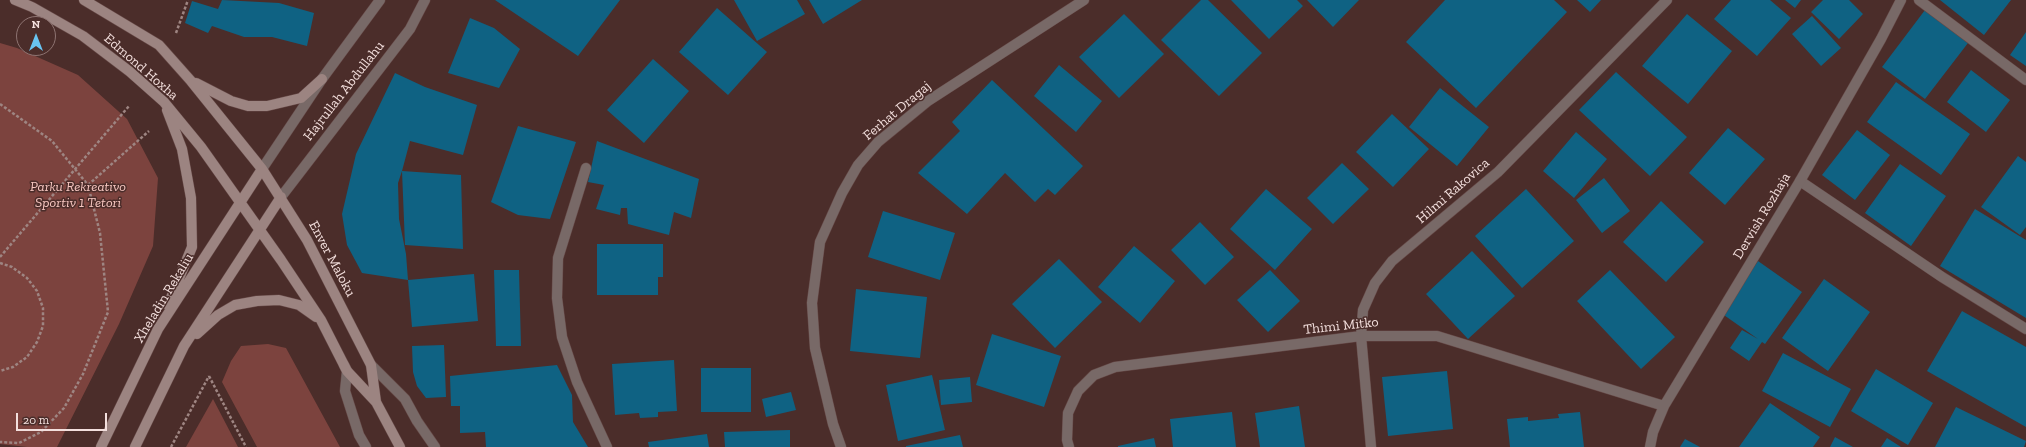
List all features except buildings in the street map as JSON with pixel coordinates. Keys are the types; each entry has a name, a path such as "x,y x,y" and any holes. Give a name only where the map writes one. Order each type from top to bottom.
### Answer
{"main road":[{"name":"Edmond Hoxha","path":"15,0 32,7 83,36 129,71 164,102 201,147 240,202"},
{"name":"Edmond Hoxha","path":"84,0 159,45 191,81 262,169"},
{"path":"191,81 232,101 248,106 267,106 286,103 301,98 322,79"},
{"path":"158,329 192,247 192,198 182,149 164,102"},
{"name":"Enver Maloku","path":"262,169 307,240 371,365 376,402"},
{"name":"Xheladin Rekaliu","path":"101,447 158,329 262,169"},
{"path":"135,447 184,346 281,197"},
{"name":"Enver Maloku","path":"240,202 321,320"},
{"path":"184,346 218,315 235,305 279,300 299,306 321,320"},
{"name":"Enver Maloku","path":"347,371 376,402 400,447"}],"street":[{"name":"Hajrullah Abdullahu","path":"262,169 322,79 380,0"},
{"name":"Hajrullah Abdullahu","path":"281,197 410,30 425,0"},
{"name":"Ferhat Dragaj","path":"841,447 833,424 815,348 812,303 820,242 842,193 858,165 878,142 928,101 1084,0"},
{"name":"Hilmi Rakovica","path":"1371,447 1361,336 1363,310 1375,283 1392,261 1498,172 1667,0"},
{"name":"Dervish Rozhaja","path":"1650,447 1653,432 1664,406 1800,181 1902,0"},
{"path":"1919,0 2026,80"},
{"path":"586,168 558,258 557,298 562,337 577,382 607,447"},
{"path":"1800,181 1942,277 2026,329"},
{"name":"Enver Maloku","path":"321,320 347,371 346,391 359,435 366,447"},
{"name":"Thimi Mitko","path":"1069,447 1067,440 1068,413 1078,390 1094,375 1116,367 1361,336 1436,336 1664,406"},
{"name":"Enver Maloku","path":"371,365 405,399 417,421 435,447"}],"path":[{"path":"175,38 188,0"},
{"path":"0,104 52,141 88,185 100,233 108,312 83,374 64,408 41,432 19,443 0,442"},
{"path":"0,257 129,106"},
{"path":"88,185 149,131"},
{"path":"0,263 12,268 27,278 38,291 43,308 43,326 38,342 27,357 13,367 0,371"},
{"path":"171,447 209,376 246,447"}],"green space":[{"name":"Parku Rekreativo Sportiv 1 Tetori","path":"0,43 16,48 16,56 35,56 78,75 127,119 158,178 153,246 119,324 57,447 27,447 0,444"},
{"path":"268,344 286,348 340,447 257,447 222,382 231,361 241,346"},
{"path":"213,399 238,447 186,447"}]}
